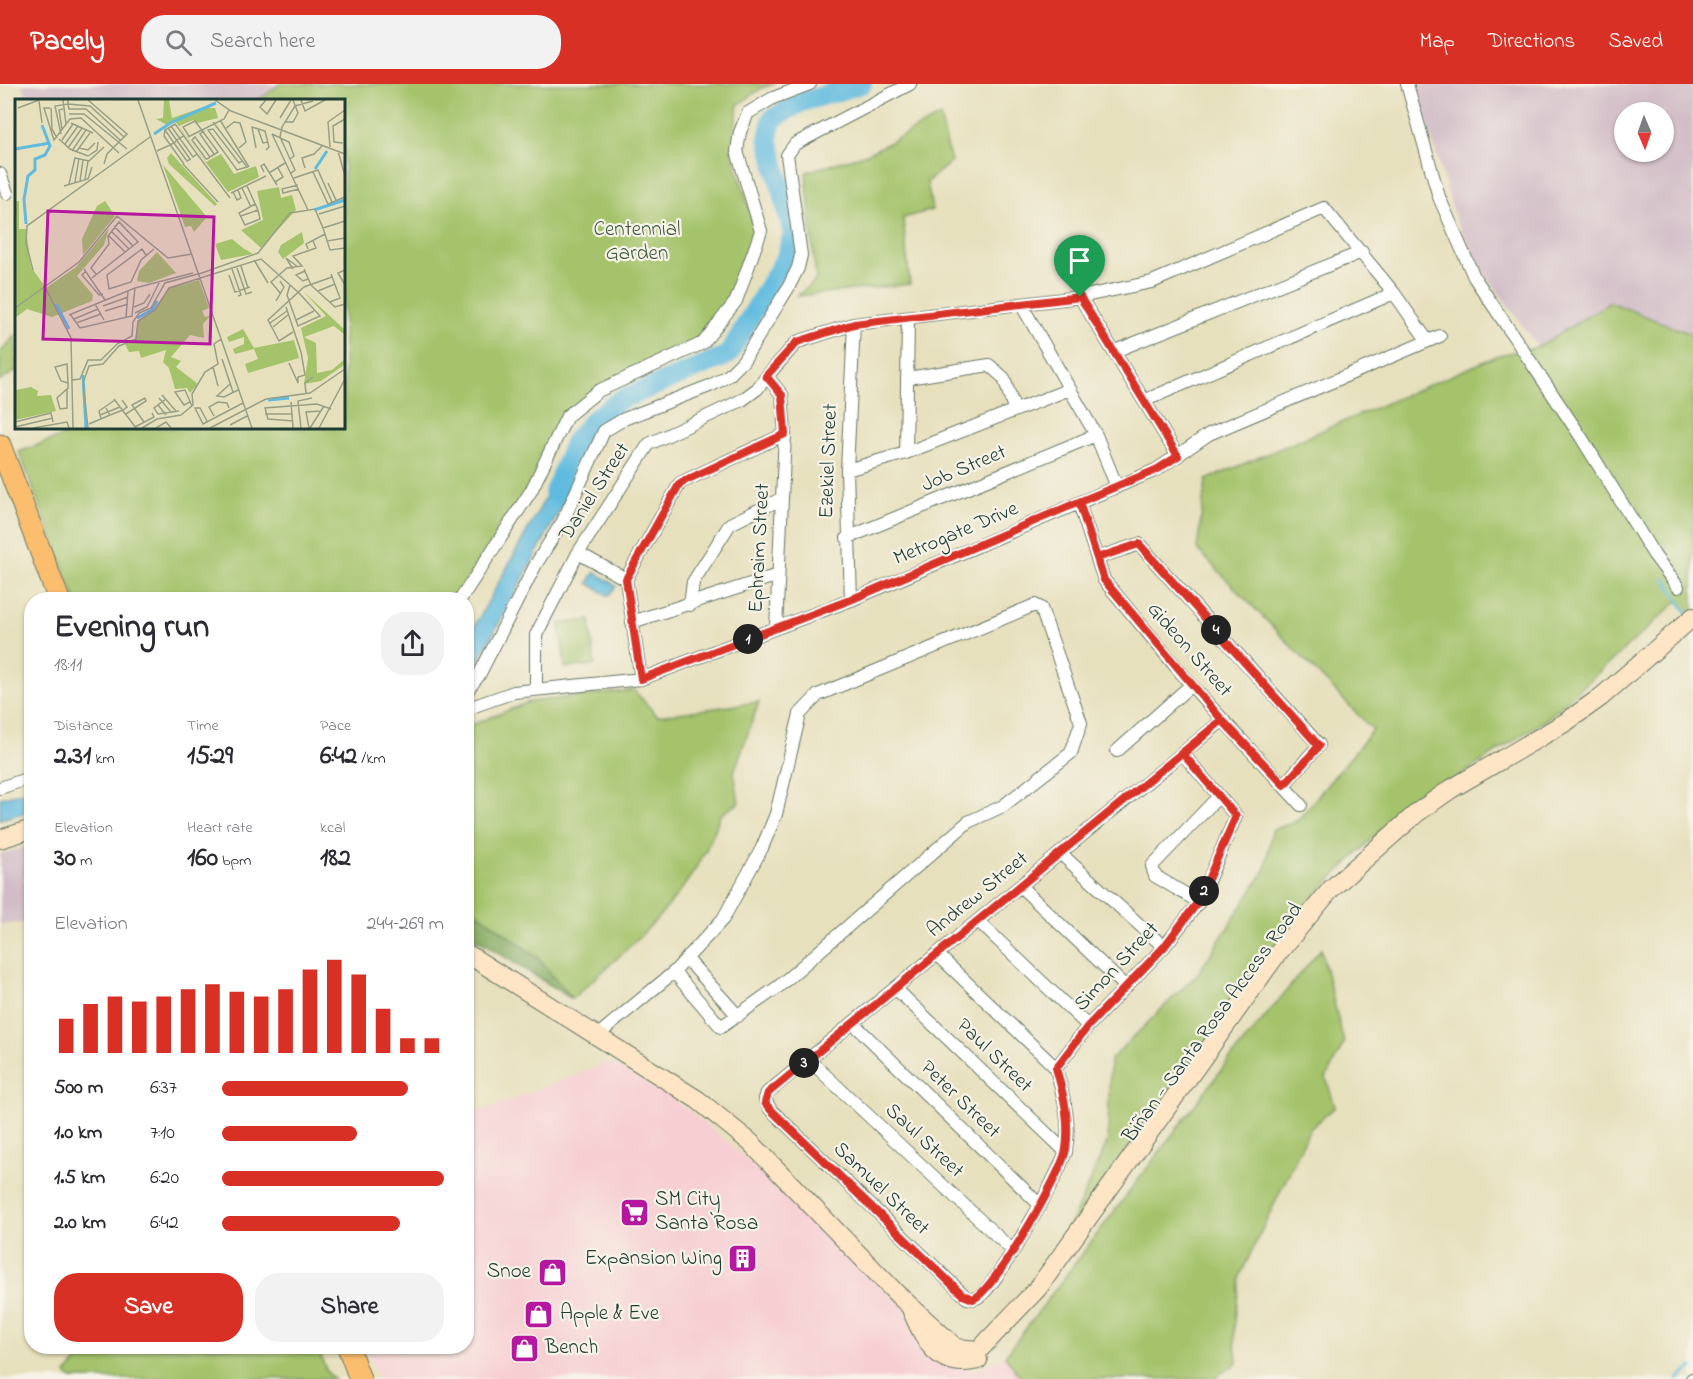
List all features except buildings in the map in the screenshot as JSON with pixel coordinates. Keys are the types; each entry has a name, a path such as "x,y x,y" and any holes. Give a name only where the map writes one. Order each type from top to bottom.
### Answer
{"highway":[{"path":"0,446 56,592"},
{"path":"351,1354 360,1379"}],"main road":[{"name":"Biñan - Santa Rosa Access Road","path":"1619,692 1693,616"},
{"name":"Biñan - Santa Rosa Access Road","path":"474,958 698,1100 734,1128 909,1305 933,1352 947,1360 966,1363 984,1359 1062,1269 1117,1184 1331,896 1428,814 1462,791 1560,738 1693,632"},
{"path":"0,839 24,832"}],"street":[{"path":"465,592 531,491 567,416 598,391 703,343 736,301 760,231 737,151 740,132 748,113 774,98 810,84"},
{"path":"474,682 536,564 563,521 604,431 624,419 712,385 729,375 743,361 788,288 798,268 801,255 787,155 791,149 795,144 910,84"},
{"path":"1407,84 1438,197 1474,276 1581,437 1654,555 1678,587"},
{"path":"0,174 7,193"},
{"path":"766,376 797,342 854,324 1080,297 1152,282 1324,208 1394,293 1427,340"},
{"path":"1115,351 1362,252"},
{"path":"1146,400 1394,293"},
{"path":"1080,297 1146,400 1178,456"},
{"path":"1021,304 1096,435 1117,487"},
{"path":"906,453 908,318"},
{"name":"Ezekiel Street","path":"850,600 847,471 854,324"},
{"name":"Metrogate Drive","path":"474,706 514,692 641,679 850,600 1156,470 1209,434 1440,336"},
{"path":"908,378 989,365 1004,378 1014,409"},
{"name":"Ephraim Street","path":"766,376 782,395 785,434 776,628"},
{"name":"Daniel Street","path":"536,690 536,635 578,553 649,444 742,400 757,389 766,376"},
{"path":"847,471 906,453 1070,389"},
{"path":"641,679 626,579 680,483 785,434"},
{"name":"Job Street","path":"847,538 1096,435"},
{"path":"690,605 693,582 730,524 781,499"},
{"name":"Gideon Street","path":"1079,502 1104,580 1191,685 1301,805"},
{"path":"1097,558 1139,544 1319,746 1284,785"},
{"path":"578,553 626,579"},
{"path":"633,622 778,575"},
{"path":"598,1035 674,972 723,920 762,848 776,814 800,714 818,695 1035,605 1041,608 1081,723 1071,753 1003,806 968,822 778,987 721,1027 716,1024 674,972"},
{"path":"1117,751 1191,685"},
{"name":"Andrew Street","path":"765,1103 768,1093 808,1059 1222,720"},
{"path":"1183,754 1220,796 1152,866 1155,876 1198,902"},
{"path":"0,788 24,780"},
{"name":"Simon Street","path":"1056,1068 1088,1026 1164,947 1198,902 1236,816 1220,796"},
{"path":"1060,853 1164,947"},
{"path":"1020,886 1126,987"},
{"path":"978,921 1088,1026"},
{"path":"937,954 1056,1068 1069,1116 1066,1152 1040,1205 1013,1251"},
{"path":"687,959 738,1016"},
{"name":"Paul Street","path":"895,988 1066,1152"},
{"name":"Peter Street","path":"853,1023 1040,1205"},
{"name":"Saul Street","path":"808,1059 1013,1251"},
{"name":"Samuel Street","path":"765,1103 963,1295 973,1299 983,1294 1013,1251"}],"shaded area":[{"path":"21,84 280,84 260,99 29,99"},
{"path":"1416,84 1693,84 1693,335 1610,302 1538,347 1483,271 1456,221"},
{"path":"24,848 24,923 0,925 0,854"},
{"name":"SM City Santa Rosa","path":"609,1062 669,1095 724,1139 973,1371 1005,1356 1022,1379 378,1379 369,1354 474,1354 474,1114"}],"green space":[{"name":"Centennial Garden","path":"280,84 775,84 762,88 738,105 732,152 756,230 733,300 695,341 667,350 596,389 565,415 534,494 464,592 73,592 19,452 81,429 345,429 345,99 260,99"},
{"path":"940,116 951,162 927,182 932,210 903,218 910,284 797,296 816,280 806,172 867,154"},
{"path":"1610,302 1693,335 1693,620 1678,601 1548,718 1388,823 1303,907 1066,1235 1108,1140 1110,1060 1199,972 1265,870 1272,830 1297,821 1373,730 1197,549 1206,480 1499,355 1538,347"},
{"path":"15,336 15,372 0,381 0,353"},
{"path":"590,620 595,665 565,668 560,624"},
{"path":"634,690 657,716 759,702 734,772 739,803 720,815 709,843 678,894 617,959 572,999 537,957 474,910 474,724 529,702"},
{"path":"474,910 537,957 572,999 474,937"},
{"path":"1321,949 1344,1043 1326,1078 1335,1107 1310,1129 1240,1276 1234,1329 1237,1363 1213,1379 1022,1379 1005,1356 1225,1065"},
{"path":"85,1354 320,1354 327,1372 334,1379 72,1379 66,1374"}],"water":[{"path":"562,468 576,480 474,669 474,627"},
{"path":"595,572 616,586 609,596 588,583"},
{"path":"24,792 24,813 0,819 0,798"}],"waterway":[{"path":"554,493 575,441 595,418 620,400 728,355 786,257 793,234 768,138 772,119 802,102 862,84"},
{"path":"1665,579 1688,614"},
{"path":"1678,1379 1693,1367"}],"place":[{"name":"SM City Santa Rosa","path":"634,1212"},
{"name":"Expansion Wing","path":"743,1259"},
{"name":"Snoe","path":"552,1272"},
{"name":"Apple & Eve","path":"539,1314"},
{"name":"Bench","path":"524,1348"}],"route":[{"path":"1080,297 854,324 797,342 766,376 782,395 785,434 680,483 626,579 641,679 850,600 1079,502 1104,580 1222,720 1183,754 1236,816 1198,902 1164,947 1088,1026 1056,1068 1069,1116 1066,1152 1040,1205 1013,1251 983,1294 973,1299 963,1295 770,1109 765,1103 768,1093 1222,720 1284,785 1319,746 1139,544 1097,558 1079,502 1156,470 1178,456 1146,400 1080,297"}]}
